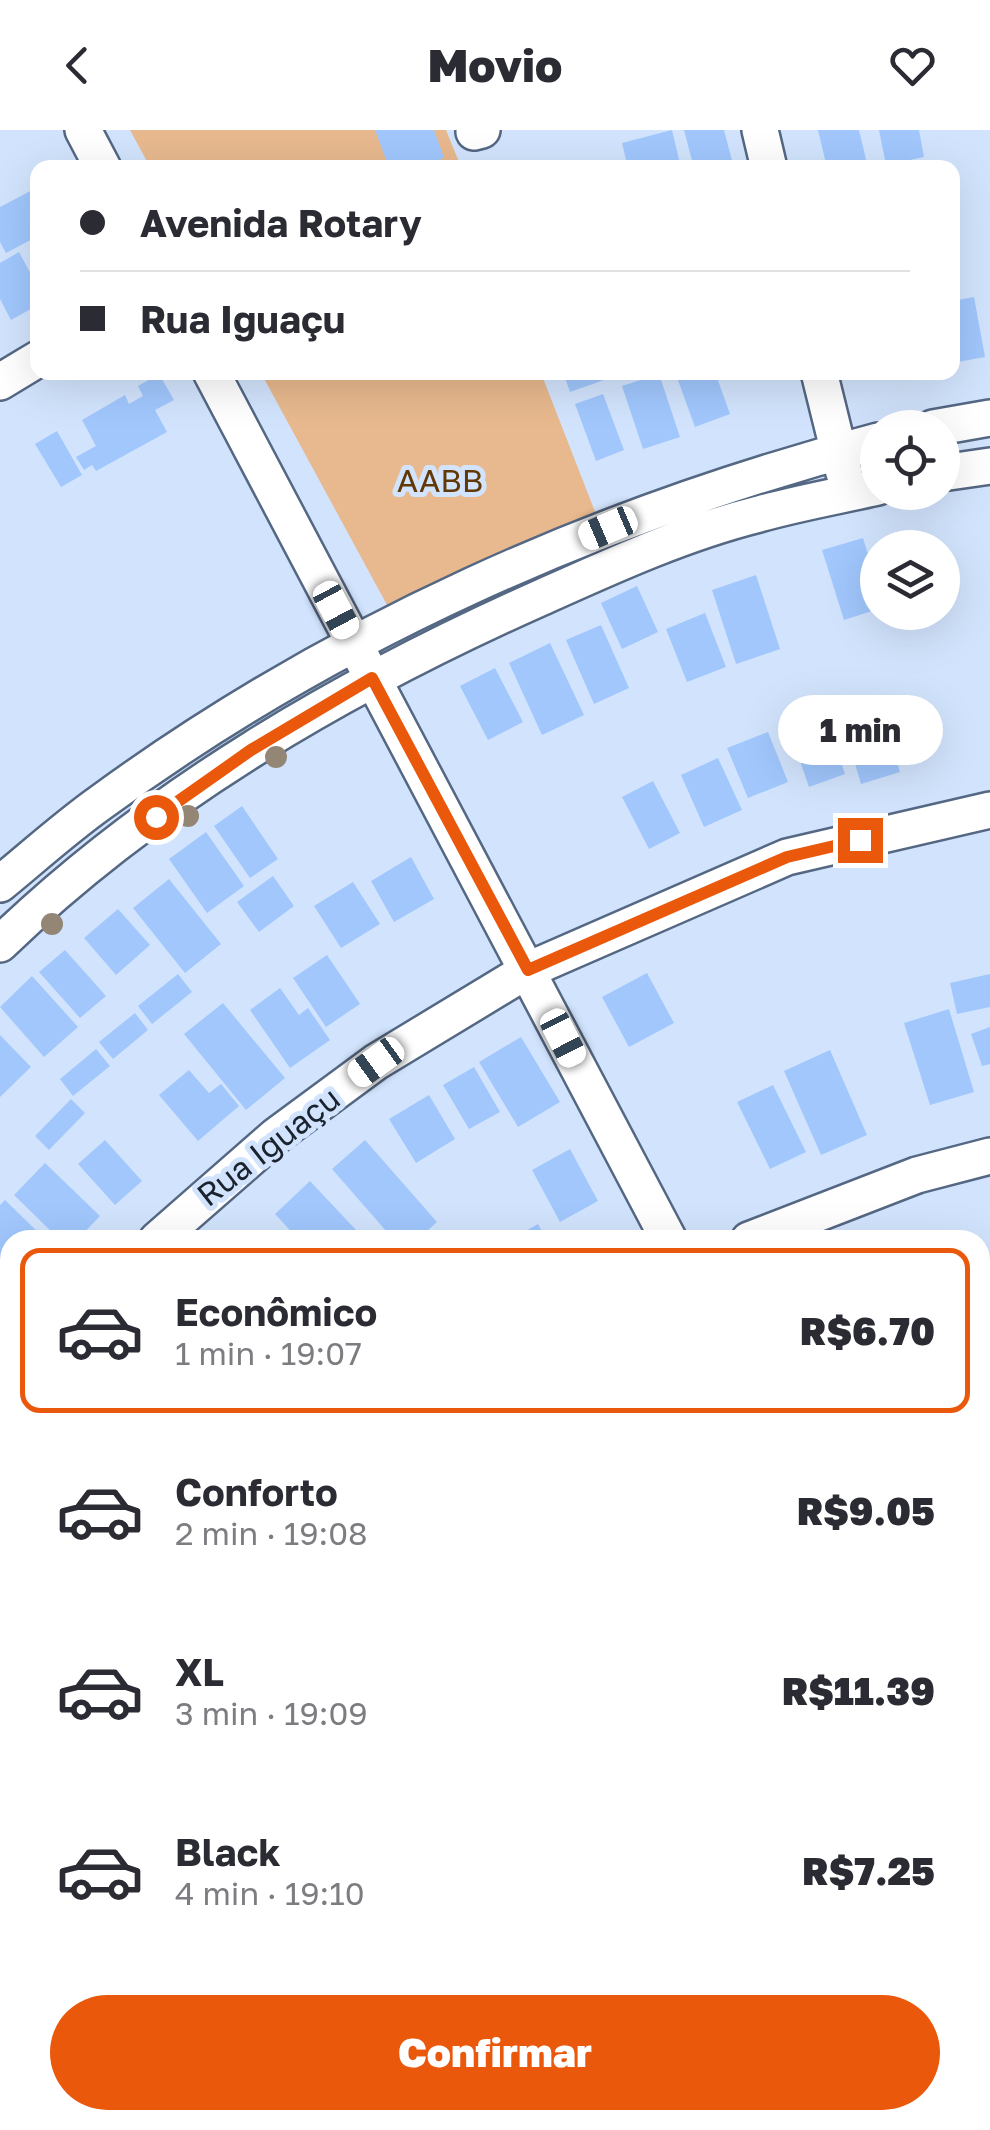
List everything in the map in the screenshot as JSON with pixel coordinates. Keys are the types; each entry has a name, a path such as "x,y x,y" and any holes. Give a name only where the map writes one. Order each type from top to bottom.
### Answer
{"street":[{"path":"84,130 99,160"},
{"path":"760,130 767,160"},
{"path":"0,382 30,364"},
{"path":"215,380 664,1230"},
{"path":"822,380 839,451 860,484"},
{"path":"960,423 990,418"},
{"path":"0,884 128,784 266,693 354,644 641,513 860,446"},
{"path":"960,470 990,466"},
{"path":"0,944 179,800 251,750 372,678 615,564 758,514 860,491"},
{"name":"Rua Iguaçu","path":"168,1230 277,1135 348,1083 528,970 787,857 990,810"},
{"path":"774,1230 917,1174 990,1156"}],"green space":[{"path":"130,130 446,130 458,160 146,160"},
{"name":"AABB","path":"265,380 544,380 599,522 393,616"}],"building":[{"path":"375,130 434,130 444,158 439,160 386,160"},
{"path":"672,130 679,160 626,160 622,143"},
{"path":"684,130 724,130 732,160 692,160"},
{"path":"818,130 859,130 866,160 825,160"},
{"path":"879,130 919,130 924,157 885,160"},
{"path":"30,191 30,240 6,253 0,242 0,207"},
{"path":"19,252 30,272 30,309 11,320 0,299 0,263"},
{"path":"974,297 985,357 960,362 960,300"},
{"path":"148,380 162,380 174,400 155,410 167,432 96,471 92,465 84,470 76,457 96,446 82,420 125,395 129,404 143,396 138,386"},
{"path":"566,380 604,380 570,392"},
{"path":"640,380 661,380 680,437 643,449 622,386"},
{"path":"678,380 718,380 730,414 695,427"},
{"path":"603,394 624,450 596,461 575,404"},
{"path":"57,431 82,475 61,487 35,444"},
{"path":"860,539 860,615 844,620 822,550"},
{"path":"756,575 780,649 736,664 712,590"},
{"path":"637,586 658,632 622,649 601,603"},
{"path":"705,613 726,667 687,682 666,629"},
{"path":"601,625 629,688 594,704 566,640"},
{"path":"550,643 584,715 542,735 509,663"},
{"path":"495,668 523,722 488,740 460,686"},
{"path":"820,700 845,774 809,787 783,712"},
{"path":"880,704 900,772 861,784 841,716"},
{"path":"768,732 788,782 748,798 727,748"},
{"path":"718,758 742,810 704,827 681,775"},
{"path":"653,781 680,833 649,849 622,797"},
{"path":"242,806 278,859 250,878 214,826"},
{"path":"206,832 244,886 207,913 169,859"},
{"path":"411,857 434,899 394,922 371,881"},
{"path":"273,876 294,906 259,932 237,902"},
{"path":"169,879 221,944 185,973 133,908"},
{"path":"353,882 380,924 341,948 314,906"},
{"path":"118,909 150,945 116,975 84,938"},
{"path":"65,950 106,996 80,1018 39,972"},
{"path":"327,955 360,1004 326,1027 293,978"},
{"path":"647,973 674,1023 629,1047 602,997"},
{"path":"178,974 192,992 152,1024 138,1006"},
{"path":"990,974 990,1007 957,1014 950,983"},
{"path":"32,976 78,1027 44,1057 0,1007"},
{"path":"280,988 299,1015 308,1008 330,1040 290,1068 250,1010"},
{"path":"223,1003 285,1078 246,1110 184,1034"},
{"path":"949,1009 974,1092 930,1105 904,1023"},
{"path":"135,1013 148,1030 113,1059 99,1042"},
{"path":"990,1027 990,1064 982,1066 971,1034"},
{"path":"0,1035 31,1067 0,1097"},
{"path":"521,1037 560,1102 518,1127 479,1062"},
{"path":"96,1049 110,1066 73,1096 60,1079"},
{"path":"830,1050 867,1135 821,1155 784,1071"},
{"path":"474,1067 500,1112 469,1129 443,1085"},
{"path":"189,1070 209,1093 221,1084 239,1106 198,1141 159,1095"},
{"path":"773,1085 806,1152 770,1169 737,1102"},
{"path":"429,1095 455,1139 416,1163 389,1119"},
{"path":"71,1099 85,1113 49,1150 35,1136"},
{"path":"105,1140 142,1181 115,1205 78,1164"},
{"path":"365,1140 437,1222 428,1230 385,1230 332,1169"},
{"path":"570,1149 598,1201 560,1222 532,1170"},
{"path":"45,1163 100,1216 87,1230 50,1230 14,1195"},
{"path":"310,1181 356,1230 290,1230 275,1214"},
{"path":"5,1200 36,1230 0,1230 0,1205"}],"route":[{"path":"156,817 251,750 372,678 528,970 787,857 860,840"}]}
